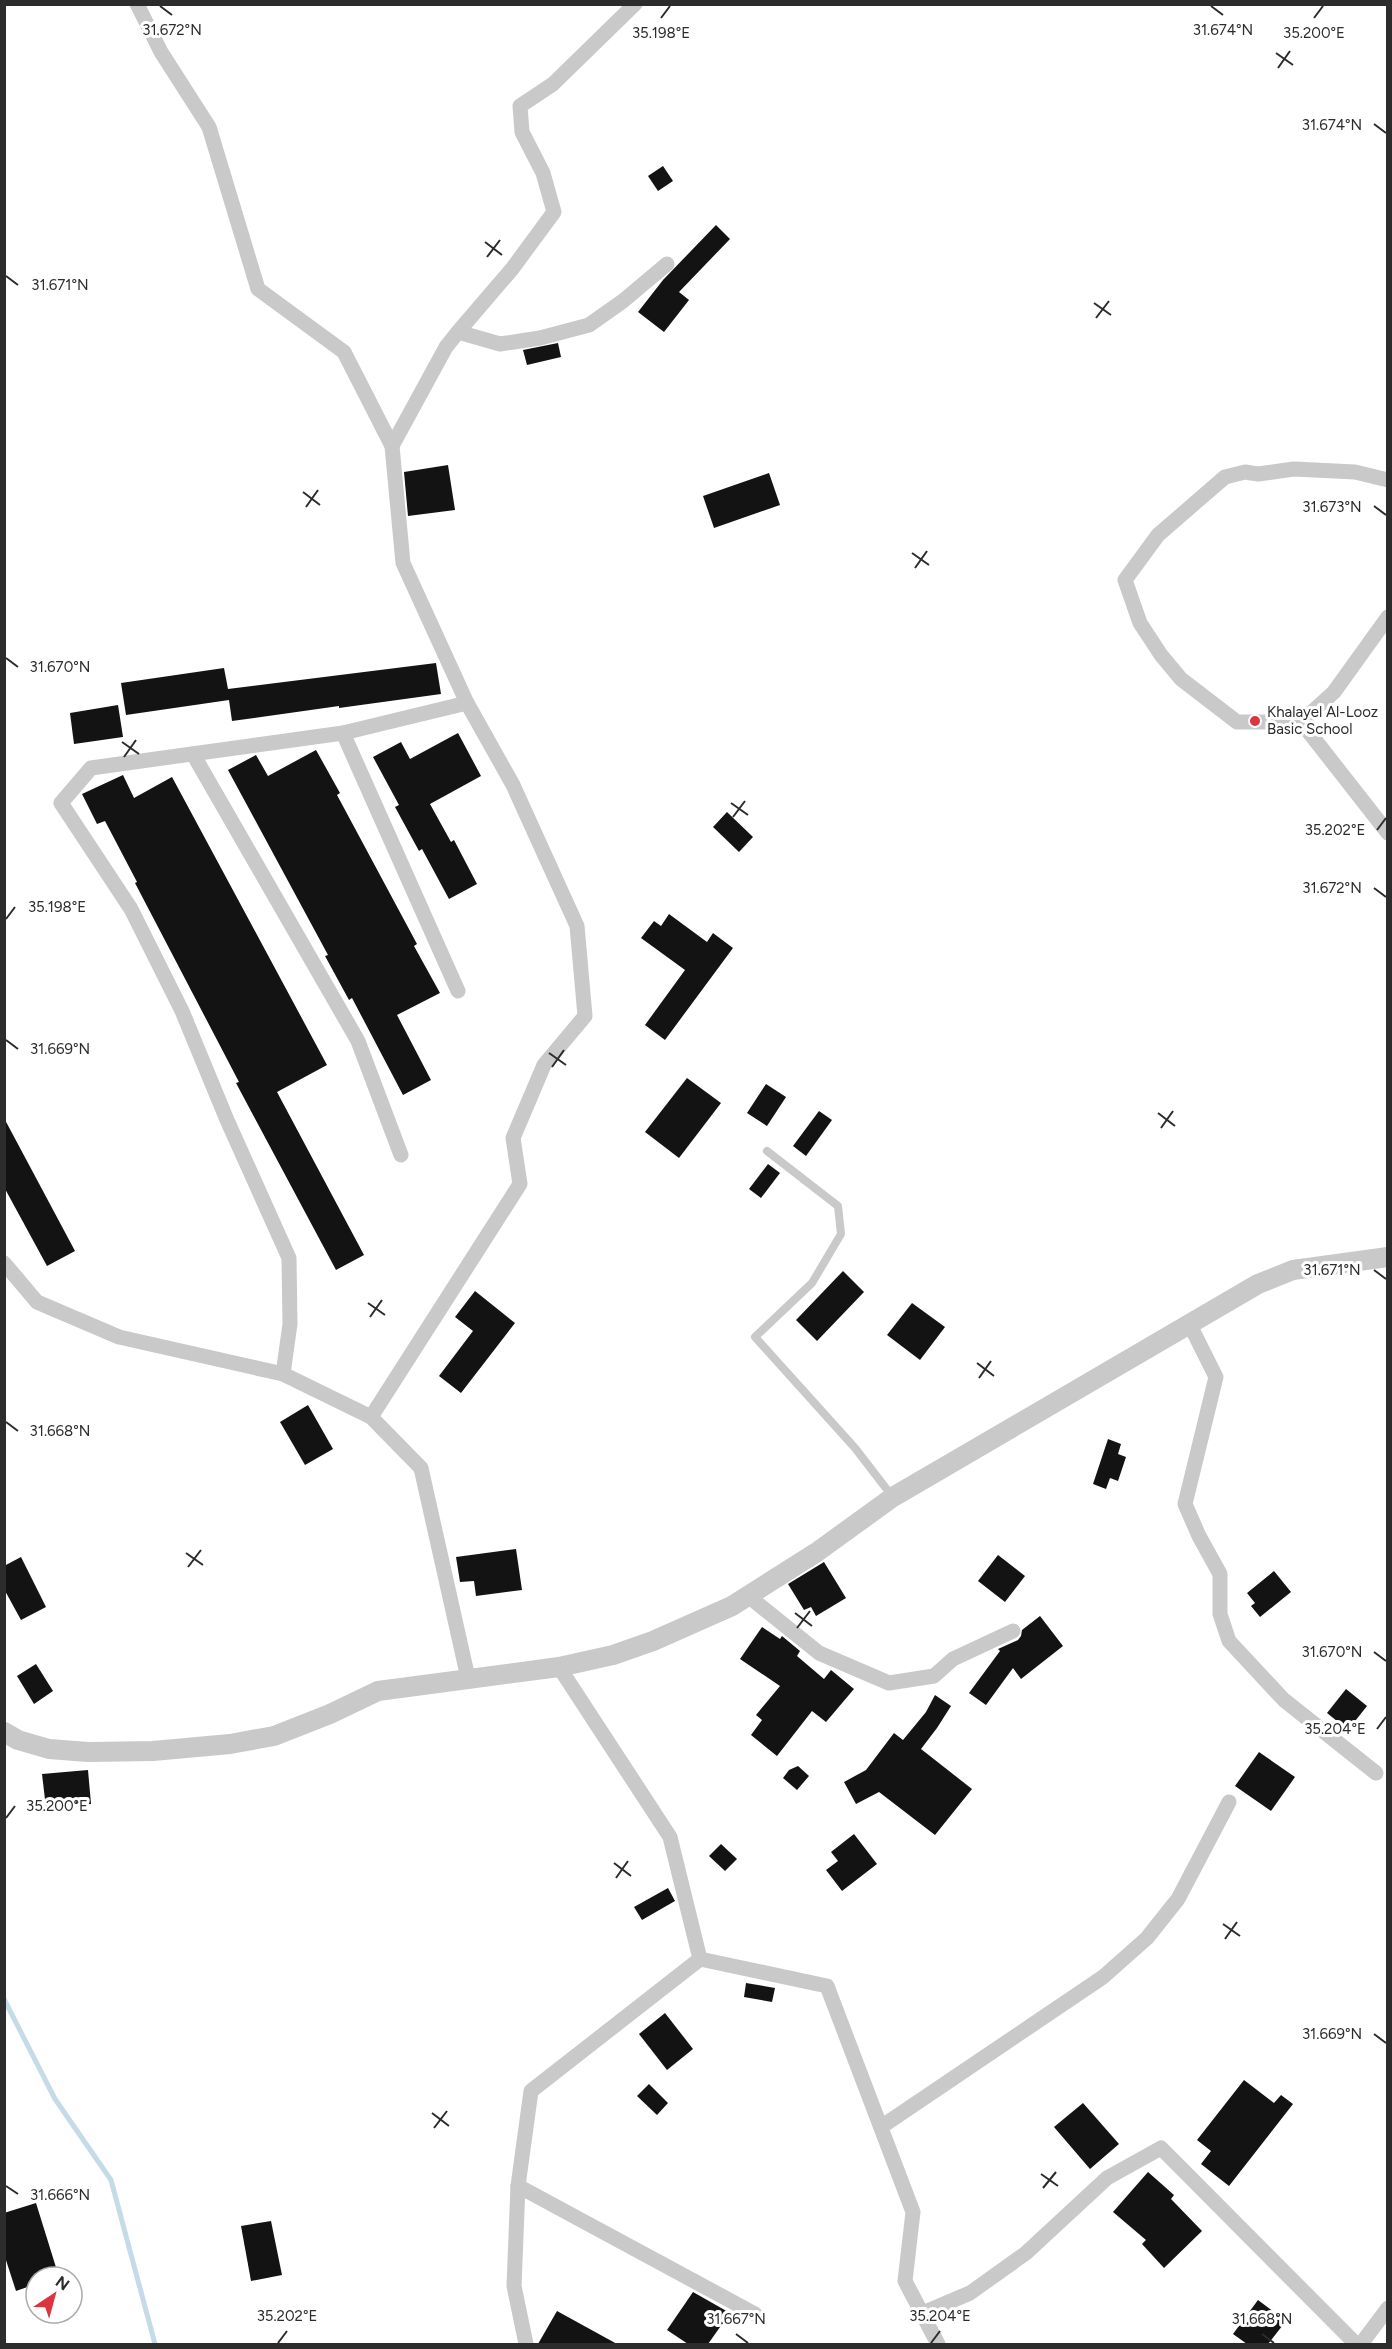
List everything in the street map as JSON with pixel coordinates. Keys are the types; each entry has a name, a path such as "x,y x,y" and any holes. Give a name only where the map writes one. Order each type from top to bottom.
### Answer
{"street":[{"path":"137,4 160,52 208,127 258,290 344,352 392,446 403,563 467,703 513,785 577,926 585,1016 544,1065 513,1138 520,1184 371,1417"},
{"path":"392,446 446,346 512,269 554,212 543,173 522,132 520,106 553,84 635,4"},
{"path":"459,332 500,344 540,338 589,325 623,301 667,264"},
{"path":"1388,480 1355,472 1294,469 1258,474 1245,472 1225,477 1158,535 1125,580 1140,623 1161,655 1181,679 1237,722 1301,722 1334,692 1388,617"},
{"path":"283,1374 290,1324 289,1258 246,1164 182,1011 131,909 61,803 91,768 343,733 467,703"},
{"path":"1301,722 1388,832"},
{"path":"343,733 458,991"},
{"path":"193,753 358,1041 400,1155"},
{"path":"4,1732 18,1740 49,1749 88,1752 153,1751 230,1744 274,1736 330,1714 378,1691 559,1667 613,1655 653,1641 732,1606 817,1552 893,1497 1258,1284 1293,1270 1388,1257"},
{"path":"4,1263 37,1302 118,1337 283,1374 371,1417 421,1468 468,1678"},
{"path":"1189,1323 1216,1377 1185,1503 1199,1536 1220,1574 1220,1614 1229,1641 1284,1700 1376,1773"},
{"path":"748,1596 819,1653 889,1683 934,1676 953,1659 1013,1631"},
{"path":"559,1667 670,1837 700,1959"},
{"path":"881,2127 1103,1977 1147,1938 1179,1899 1229,1802"},
{"path":"526,2344 514,2286 518,2186 531,2091 700,1959 827,1986 913,2212 905,2281 938,2344"},
{"path":"922,2313 970,2294 1026,2253 1107,2178 1161,2148 1356,2344"},
{"path":"518,2186 755,2314"},
{"path":"1361,2344 1388,2308"}],"lane":[{"path":"767,1151 838,1206 841,1234 812,1283 755,1337 855,1448 893,1497"}],"building":[{"path":"663,166 673,181 658,191 648,176"},
{"path":"716,225 730,239 679,292 689,300 664,332 638,312 663,280"},
{"path":"558,343 561,357 527,365 523,350"},
{"path":"448,465 455,510 408,516 404,472"},
{"path":"769,473 780,505 714,528 703,496"},
{"path":"436,663 441,694 232,721 229,700 126,715 121,683 224,668 228,689"},
{"path":"118,705 123,737 74,744 70,713"},
{"path":"458,733 481,776 430,804 451,842 454,840 477,884 449,899 422,849 419,851 395,807 399,805 373,757 401,742 410,759"},
{"path":"316,750 340,793 337,795 417,944 414,946 440,993 397,1015 431,1080 403,1095 352,998 349,1000 325,956 328,955 228,770 256,755 268,776"},
{"path":"123,775 134,798 172,777 327,1065 277,1092 364,1255 336,1270 236,1083 239,1082 105,821 97,824 82,794"},
{"path":"727,812 753,837 739,852 713,827"},
{"path":"669,914 707,942 713,933 733,948 665,1040 645,1025 685,970 641,938 654,921 661,926"},
{"path":"687,1078 721,1103 679,1158 645,1132"},
{"path":"766,1084 786,1097 767,1126 747,1113"},
{"path":"819,1111 832,1120 806,1156 793,1146"},
{"path":"4,1118 75,1251 47,1266 4,1187"},
{"path":"768,1164 780,1173 761,1198 749,1189"},
{"path":"843,1271 864,1292 817,1341 796,1320"},
{"path":"475,1291 515,1323 461,1393 439,1376 473,1331 455,1317"},
{"path":"912,1303 945,1327 920,1360 887,1335"},
{"path":"308,1405 333,1449 305,1465 280,1422"},
{"path":"1108,1439 1121,1444 1118,1454 1126,1457 1118,1481 1110,1478 1106,1489 1093,1484"},
{"path":"516,1549 522,1590 476,1596 474,1581 460,1582 456,1557"},
{"path":"998,1555 1025,1576 1005,1602 978,1581"},
{"path":"21,1557 46,1607 21,1620 4,1589 4,1566"},
{"path":"824,1562 846,1598 816,1616 811,1607 804,1610 788,1584"},
{"path":"1274,1571 1291,1592 1260,1617 1251,1606 1255,1603 1247,1593"},
{"path":"1040,1616 1063,1646 1021,1679 1013,1668 986,1705 969,1693 1000,1651 998,1649 1018,1640 1022,1630"},
{"path":"762,1627 780,1639 782,1636 800,1651 797,1656 824,1679 831,1670 854,1689 826,1722 812,1711 777,1756 751,1735 762,1720 756,1715 780,1686 740,1659"},
{"path":"36,1664 53,1691 34,1704 17,1676"},
{"path":"1346,1689 1367,1706 1348,1730 1327,1713"},
{"path":"935,1695 951,1706 921,1749 972,1789 935,1835 879,1792 856,1804 844,1782 866,1770 894,1733 903,1740 926,1712"},
{"path":"1259,1752 1295,1777 1271,1811 1235,1786"},
{"path":"798,1766 809,1776 797,1790 783,1778 789,1770"},
{"path":"88,1770 91,1804 46,1808 42,1774"},
{"path":"854,1834 877,1864 842,1891 826,1870 838,1861 831,1852"},
{"path":"721,1844 737,1859 725,1871 709,1856"},
{"path":"668,1888 675,1901 642,1920 634,1907"},
{"path":"746,1983 775,1988 772,2002 744,1997"},
{"path":"665,2013 693,2049 667,2070 639,2034"},
{"path":"1244,2080 1274,2103 1281,2095 1293,2104 1229,2186 1201,2164 1211,2151 1197,2140"},
{"path":"649,2084 668,2103 657,2115 637,2096"},
{"path":"1083,2103 1119,2144 1090,2169 1054,2127"},
{"path":"1148,2172 1174,2195 1171,2199 1202,2231 1164,2268 1142,2244 1146,2240 1113,2212"},
{"path":"36,2203 55,2265 24,2265 24,2288 16,2291 4,2254 4,2213"},
{"path":"271,2221 282,2275 251,2281 241,2226"},
{"path":"693,2292 730,2313 708,2344 688,2344 667,2330"},
{"path":"1258,2300 1286,2321 1268,2344 1247,2344 1233,2334"},
{"path":"557,2311 617,2344 538,2344"}],"waterway":[{"path":"4,1999 55,2099 111,2180 155,2344"}],"place":[{"name":"Khalayel Al-Looz Basic School","path":"1255,721"}]}
